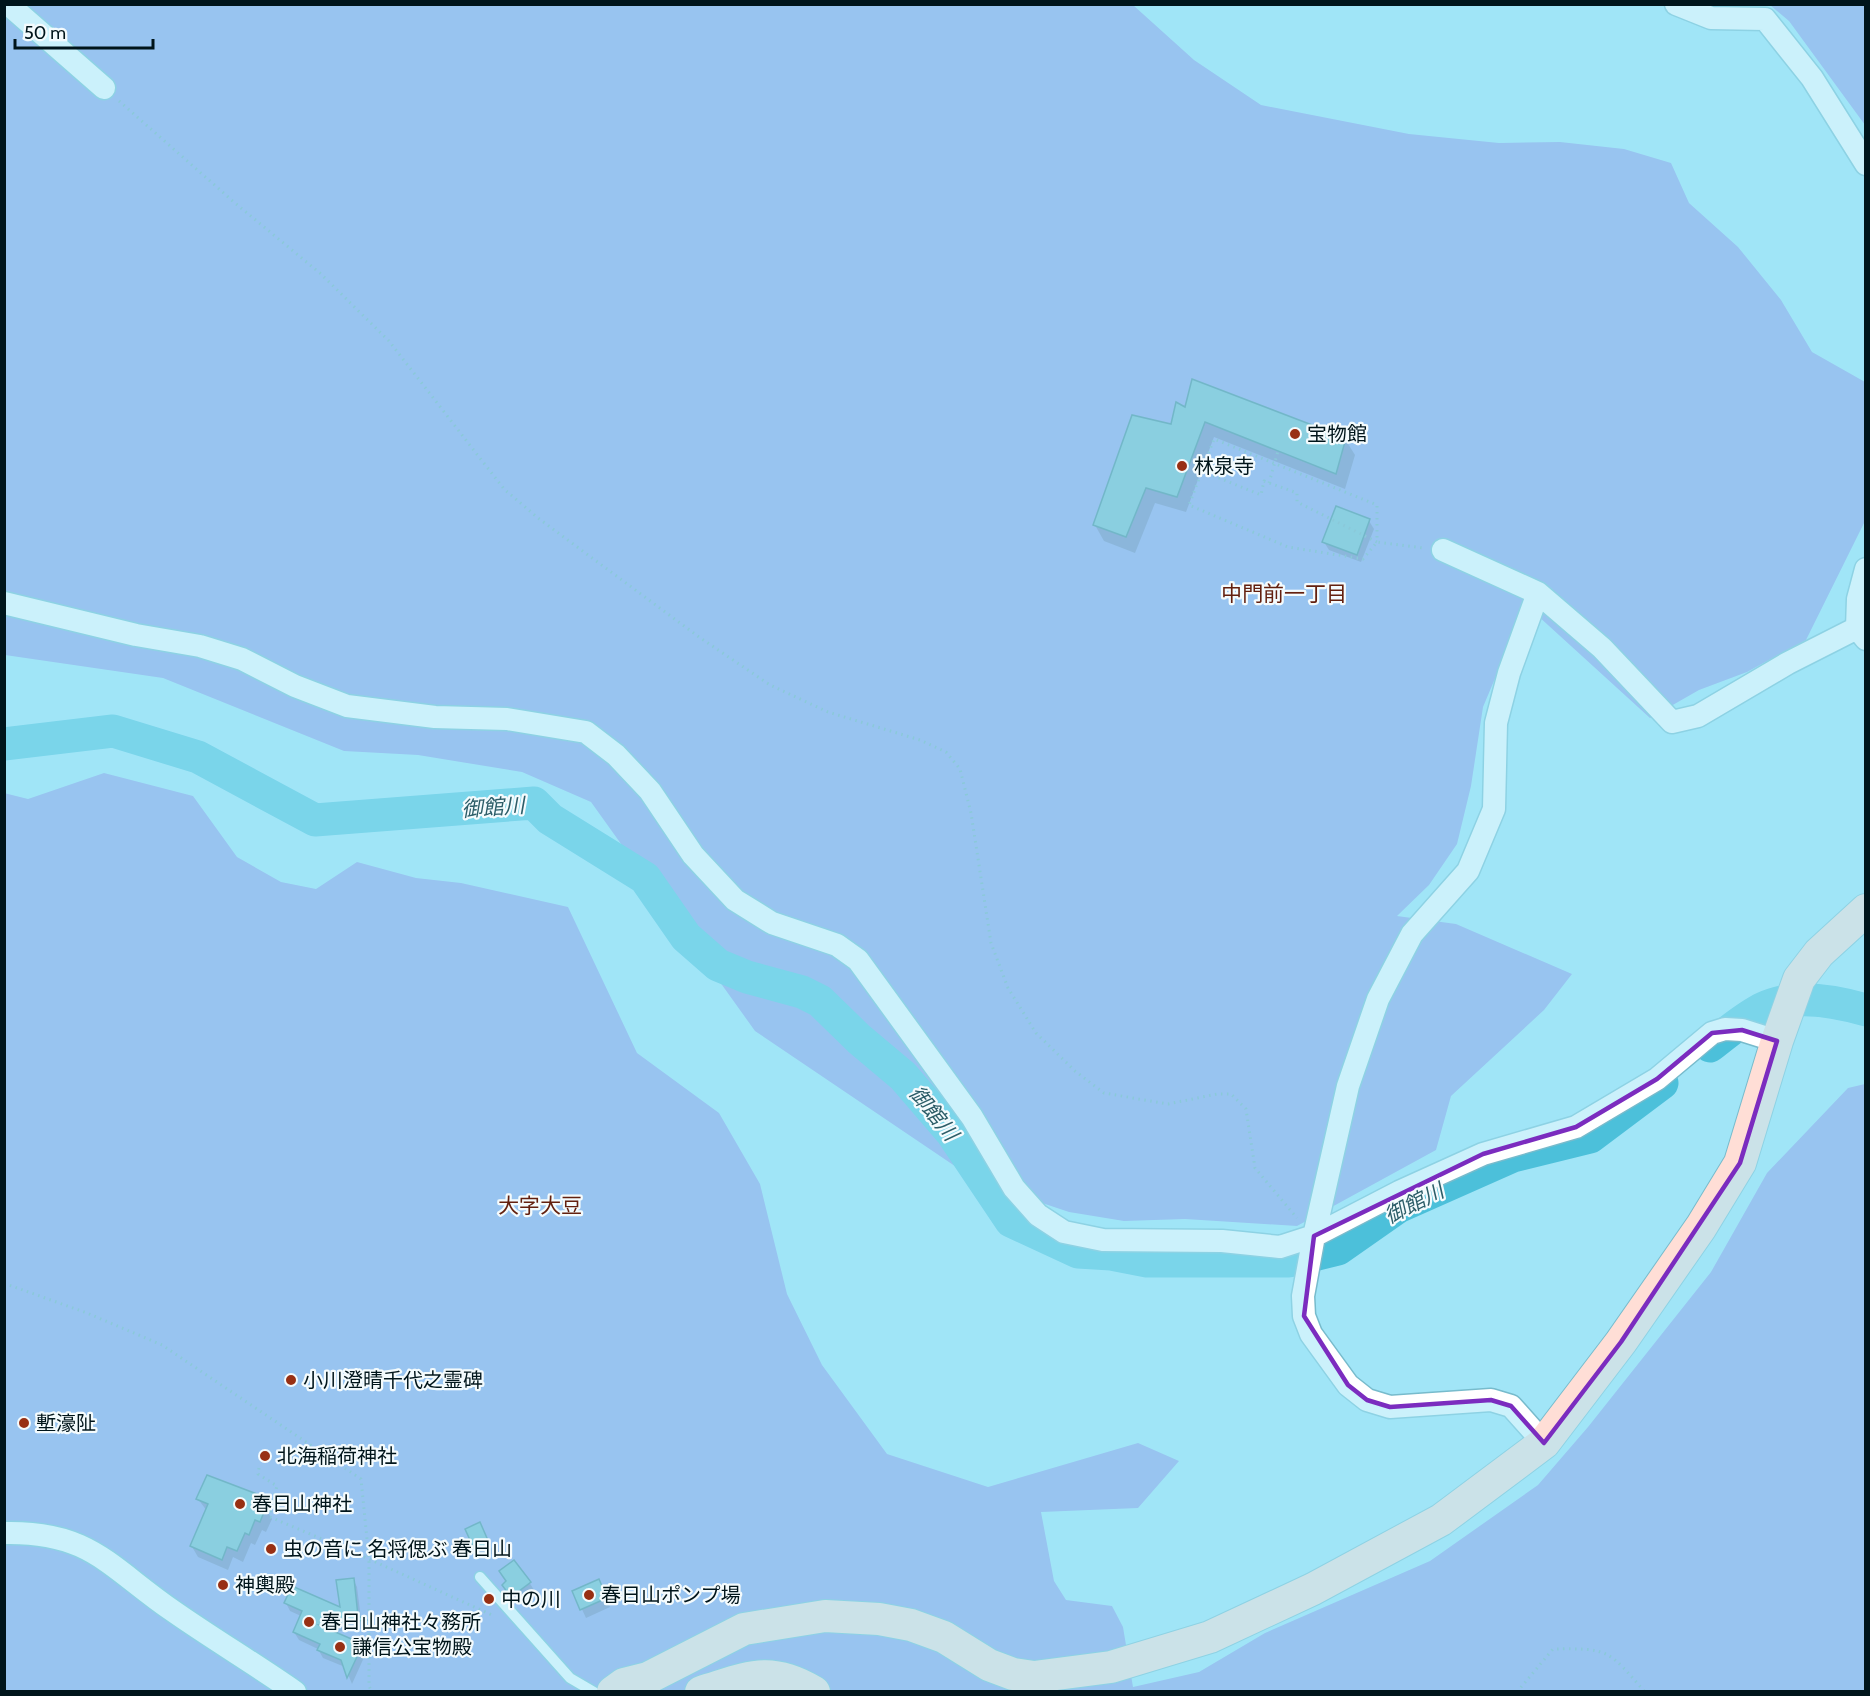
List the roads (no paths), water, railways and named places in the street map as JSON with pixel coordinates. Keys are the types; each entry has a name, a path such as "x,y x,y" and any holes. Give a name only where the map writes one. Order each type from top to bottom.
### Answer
{"main road":[{"path":"613,1692 624,1684 648,1678 744,1629 825,1616 879,1619 911,1625 944,1637 988,1665 1013,1674 1034,1677 1111,1667 1210,1637 1312,1589 1441,1520 1544,1443 1628,1333 1701,1227 1740,1163 1777,1041 1799,979 1819,953 1866,910"},
{"path":"701,1692 753,1676 775,1675 799,1682 814,1692"}],"street":[{"path":"8,4 104,88"},
{"path":"1676,4 1711,18 1765,19 1812,78 1866,164"},
{"path":"1443,550 1538,593 1602,648 1672,722 1698,716 1788,663 1861,633 1858,599 1866,569"},
{"path":"1538,593 1509,673 1496,723 1494,809 1468,871 1412,934 1378,999 1348,1086 1314,1236 1305,1286 1304,1316 1311,1334 1348,1385 1367,1400 1390,1407 1491,1400 1511,1406 1544,1443"},
{"path":"4,603 136,635 200,646 242,659 295,686 347,706 435,717 507,719 586,732 616,754 650,791 693,855 735,900 772,923 837,945 858,960 972,1117 1014,1188 1038,1215 1064,1232 1102,1240 1222,1241 1280,1246 1314,1236 1399,1192 1483,1154 1576,1127 1657,1078 1712,1033 1725,1029 1742,1030 1777,1041"},
{"path":"4,1533 52,1535 90,1550 115,1565 171,1610 295,1692"}],"lane":[{"path":"480,1577 570,1678 594,1692"}],"waterway":[{"name":"御館川","path":"4,744 113,731 198,757 315,820 534,803 550,819 645,878 686,937 718,965 747,977 802,992 820,1001 859,1039 903,1076 952,1133 1011,1221 1078,1252 1111,1254 1147,1261 1289,1261 1338,1249 1398,1207 1513,1156 1590,1137 1662,1083"},
{"name":"御館川","path":"1710,1046 1750,1016 1776,1003 1815,1000 1866,1010"}],"place":[{"name":"宝物館","path":"1295,434"},
{"name":"林泉寺","path":"1182,466"},
{"name":"小川澄晴千代之霊碑","path":"291,1380"},
{"name":"塹濠阯","path":"24,1423"},
{"name":"北海稲荷神社","path":"265,1456"},
{"name":"春日山神社","path":"240,1504"},
{"name":"虫の音に 名将偲ぶ 春日山","path":"271,1549"},
{"name":"神輿殿","path":"223,1585"},
{"name":"春日山ポンプ場","path":"589,1595"},
{"name":"中の川","path":"489,1599"},
{"name":"春日山神社々務所","path":"309,1622"},
{"name":"謙信公宝物殿","path":"340,1647"}],"district":[{"name":"中門前一丁目","path":"1284,593"},
{"name":"大字大豆","path":"540,1205"}]}
